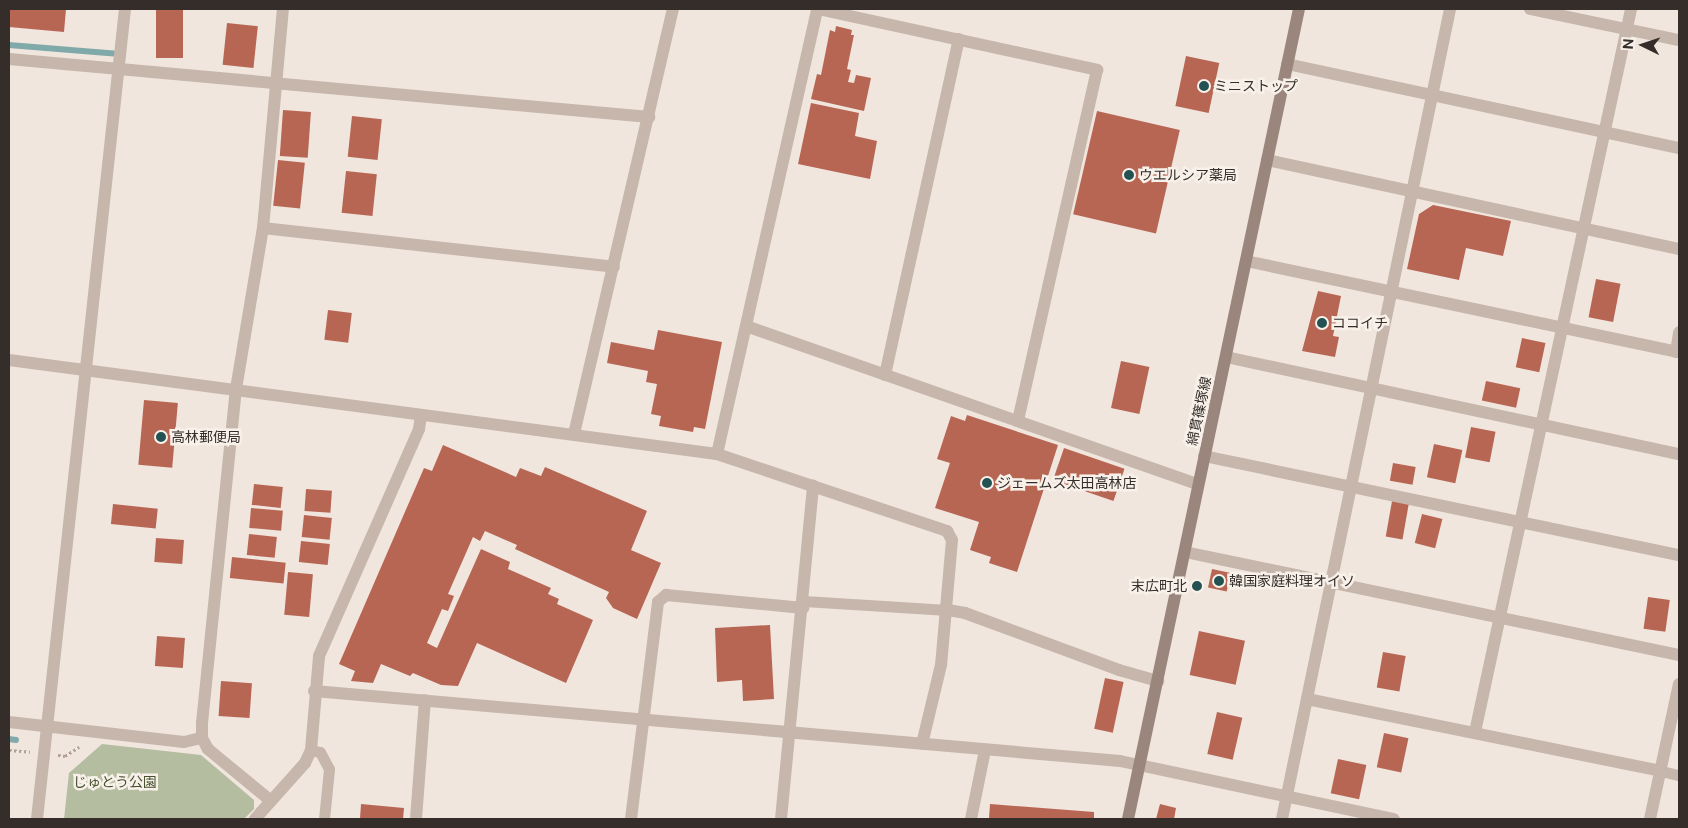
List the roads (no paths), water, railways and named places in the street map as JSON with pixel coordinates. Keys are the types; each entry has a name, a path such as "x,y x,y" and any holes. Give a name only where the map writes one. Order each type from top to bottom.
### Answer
{"main road":[{"name":"綿貫篠塚線","path":"1128,819 1299,9"}],"street":[{"path":"37,819 45,726 125,9"},
{"path":"271,801 208,749 202,738 236,389 263,228 283,9"},
{"path":"574,434 673,9"},
{"path":"717,454 818,9 1097,70 1018,421"},
{"path":"1282,819 1450,9"},
{"path":"1530,9 1679,40"},
{"path":"1475,732 1631,9"},
{"path":"885,375 959,39"},
{"path":"9,59 649,117"},
{"path":"1287,64 1679,148"},
{"path":"1267,160 1679,249"},
{"path":"263,228 614,267"},
{"path":"1246,260 1678,352 1679,332"},
{"path":"746,326 1198,484"},
{"path":"1226,358 1679,454"},
{"path":"9,360 85,368 717,454 947,531 952,540 948,610 941,665 922,744"},
{"path":"255,819 305,763 310,750 314,691 319,656 419,429 420,415"},
{"path":"1204,456 1679,555"},
{"path":"781,819 813,486"},
{"path":"1185,552 1679,654"},
{"path":"630,819 658,602 666,595 803,604"},
{"path":"948,610 965,613 1119,670 1158,681"},
{"path":"1650,819 1679,684"},
{"path":"314,691 642,717 1140,765 1394,819"},
{"path":"1307,699 1661,770"},
{"path":"416,819 425,700"},
{"path":"9,722 184,742 202,738"},
{"path":"971,819 985,750"}],"lane":[{"path":"803,604 948,610"},
{"path":"310,750 320,752 329,769 324,819"},
{"path":"1661,770 1679,775"}],"waterway":[{"path":"9,45 120,54"},
{"path":"9,739 16,740"}],"place":[{"name":"ミニストップ","path":"1204,86"},
{"name":"ウエルシア薬局","path":"1129,175"},
{"name":"ココイチ","path":"1322,323"},
{"name":"高林郵便局","path":"161,437"},
{"name":"ジェームズ太田高林店","path":"987,483"},
{"name":"韓国家庭料理オイソ","path":"1219,581"},
{"name":"末広町北","path":"1197,586"}],"park label":[{"name":"じゅとう公園","path":"115,782"}]}
